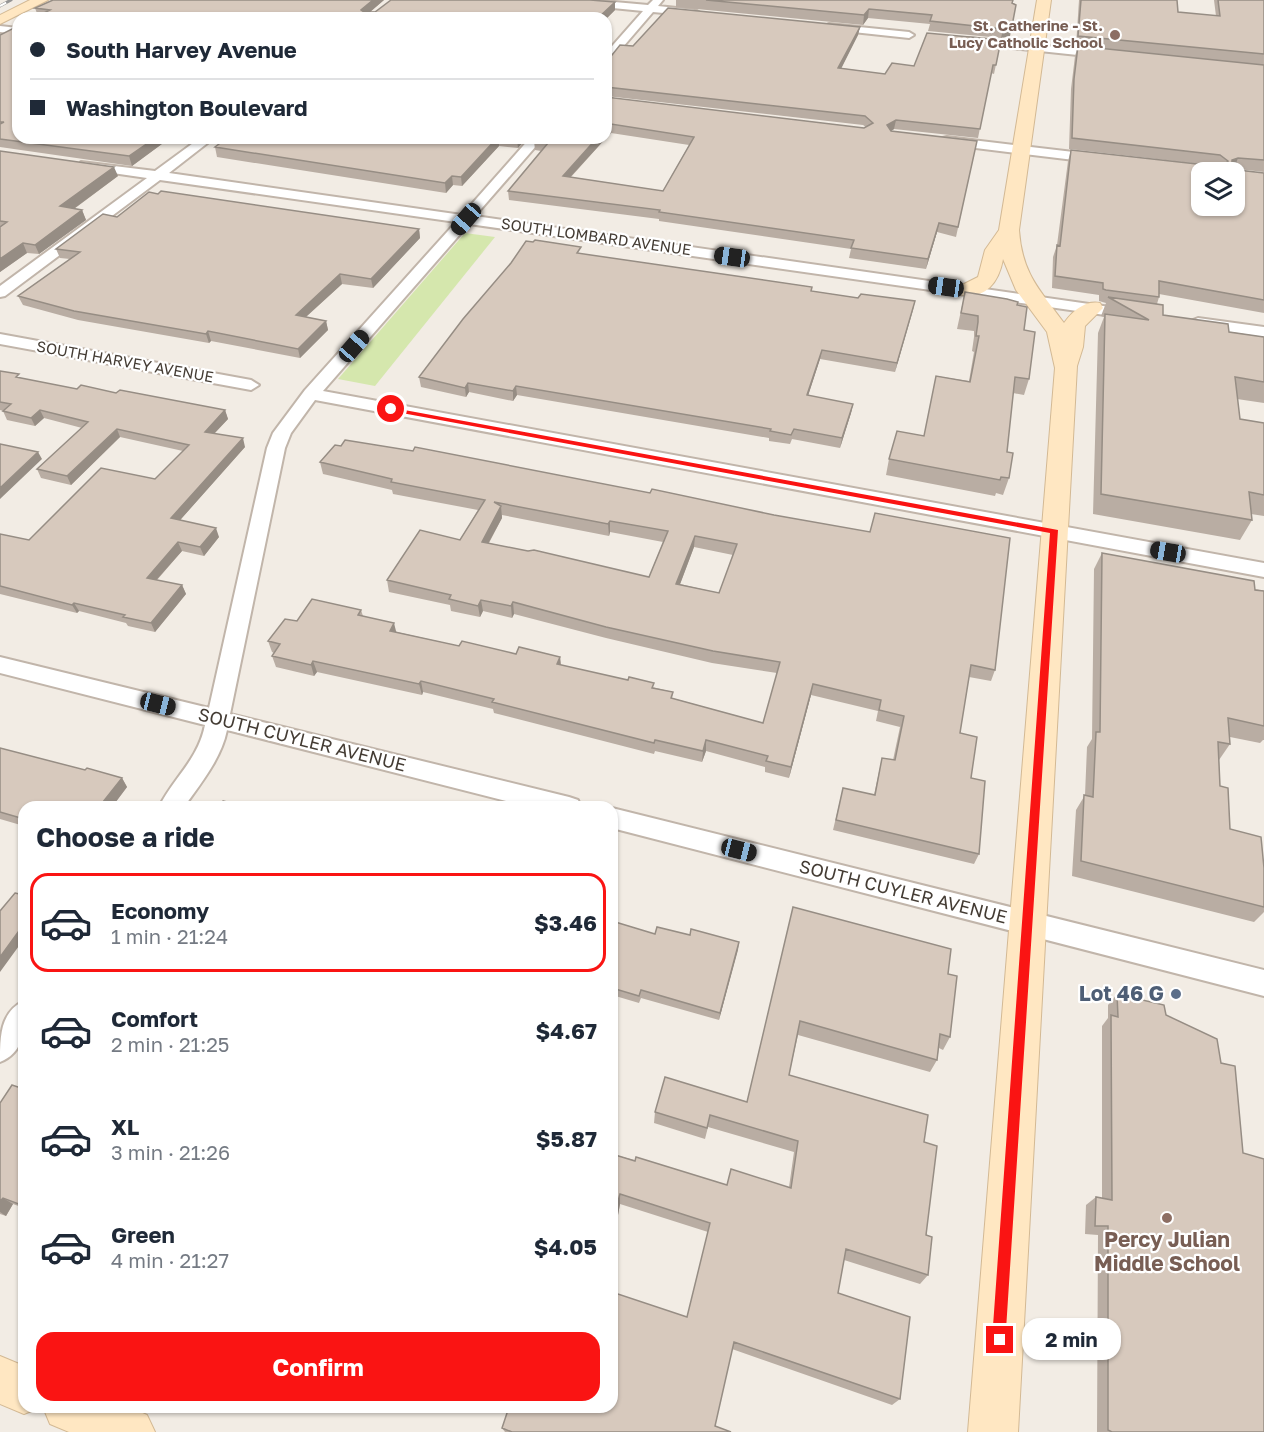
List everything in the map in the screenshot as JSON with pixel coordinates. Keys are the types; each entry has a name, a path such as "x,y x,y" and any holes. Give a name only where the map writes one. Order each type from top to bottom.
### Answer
{"street":[{"path":"16,12 41,0"},
{"path":"562,0 700,14"},
{"path":"612,53 658,0"},
{"path":"1044,0 1009,230 1013,266 1021,284 1051,321 1059,336 1066,368"},
{"path":"816,26 909,35"},
{"path":"957,40 1121,56"},
{"path":"939,140 1113,160"},
{"path":"0,293 200,144"},
{"path":"175,801 203,762 213,742 276,448 282,434 311,394 532,144"},
{"name":"SOUTH LOMBARD AVENUE","path":"72,163 1146,316"},
{"path":"967,290 980,288 992,275 994,250 1009,230"},
{"path":"993,1432 1066,368 1072,347 1074,324 1092,308"},
{"path":"1179,320 1264,333"},
{"name":"SOUTH HARVEY AVENUE","path":"0,339 251,385"},
{"path":"311,394 1264,570"},
{"name":"SOUTH CUYLER AVENUE","path":"0,665 545,801"},
{"name":"SOUTH CUYLER AVENUE","path":"618,820 1264,983"},
{"path":"0,1048 18,1022"},
{"path":"0,1380 18,1388"},
{"path":"82,1413 130,1432"}],"green space":[{"path":"465,233 495,237 375,386 338,379"}],"building":[{"path":"53,0 373,0 361,10 364,12 46,12 50,10 35,8"},
{"path":"391,0 615,2 604,12 375,12"},
{"path":"706,0 1013,0 1012,3 1016,5 1012,26 1003,29 930,21 932,15 869,9 864,15"},
{"path":"1081,0 1177,0 1178,12 1220,16 1218,0 1264,0 1264,54 1078,36"},
{"path":"668,8 860,27 838,68 885,74 892,63 914,66 927,33 1001,40 996,65 993,65 980,129 896,120 887,125 891,131 977,141 958,227 939,223 928,259 851,248 854,240 659,212 660,210 508,191 547,144 592,144 563,176 663,191 694,137 612,124 612,98 864,128 873,123 865,116 612,88 612,55 620,45 633,46"},
{"path":"12,29 12,141 0,139 0,124 4,122 0,122 0,35"},
{"path":"1078,46 1264,65 1264,160 1238,158 1227,162 1220,155 1072,138 1074,79"},
{"path":"38,144 146,144 129,156"},
{"path":"219,144 491,144 461,177 452,176 445,183 215,147"},
{"path":"1071,150 1191,163 1191,216 1245,216 1245,171 1264,173 1264,300 1159,281 1159,297 1106,290 1103,289 1103,283 1055,276 1057,245 1060,246"},
{"path":"0,151 114,167 60,206 82,210 35,245 23,243 0,259 0,227 7,222 0,221"},
{"path":"161,191 419,229 371,279 340,274 296,315 326,321 298,349 208,331 206,334 74,311 18,296 80,252 56,249 103,214 117,217 149,192 158,194"},
{"path":"535,240 581,247 577,253 812,287 811,291 858,298 861,294 915,301 897,363 822,350 807,395 853,404 842,438 794,429 791,435 770,431 771,429 516,386 513,391 468,383 465,388 419,377 463,319 511,263 526,241"},
{"path":"965,292 1007,299 1018,302 1017,305 1027,307 1024,330 1035,332 1029,379 1015,377 1007,452 1013,453 1009,478 1001,477 1000,480 889,459 897,431 924,436 936,376 970,382 979,336 976,336 978,316 961,313"},
{"path":"1108,297 1163,305 1163,315 1228,324 1229,332 1264,337 1264,382 1235,377 1240,419 1264,423 1264,495 1249,492 1252,520 1101,494 1105,314 1149,320"},
{"path":"0,371 19,374 16,377 77,389 81,385 116,393 120,390 225,410 205,432 243,438 171,518 216,528 200,547 178,542 147,578 182,585 151,623 0,586 0,534 29,540 101,468 155,479 189,445 117,429 67,476 37,469 88,422 40,410 31,418 3,411 11,404 0,402"},
{"path":"345,440 413,451 415,447 650,493 652,489 774,515 870,532 875,513 1010,538 995,670 971,665 960,733 977,737 971,778 985,781 979,854 836,820 843,788 875,795 882,758 895,760 904,716 879,710 881,700 813,684 791,767 766,761 768,756 706,740 703,751 655,740 654,743 492,702 494,699 421,681 419,684 313,661 311,665 272,656 280,644 268,641 285,619 297,621 312,599 361,610 358,615 394,623 390,631 459,646 462,641 516,654 519,647 560,657 557,664 628,680 629,677 654,683 652,688 673,692 671,698 763,723 780,662 713,651 606,627 513,602 511,606 481,600 478,606 449,599 451,595 387,580 420,530 460,540 485,500 391,482 392,479 320,462 335,445 341,446","holes":["494,502 608,524 610,521 668,531 649,577 534,550 528,551 482,542 501,506","695,536 737,544 719,593 676,584"]},
{"path":"0,444 38,452 0,488"},
{"path":"1102,553 1254,581 1255,590 1264,591 1264,726 1228,718 1230,744 1218,742 1220,786 1228,788 1230,829 1261,837 1264,907 1081,861 1084,795 1093,797 1096,732 1100,732"},
{"path":"0,748 122,778 104,801 18,801 18,817 0,812"},
{"path":"15,893 18,894 18,932 0,957 0,911"},
{"path":"793,907 951,949 948,974 957,976 950,1037 940,1034 937,1060 800,1021 789,1075 928,1115 924,1142 937,1146 926,1235 932,1237 928,1275 846,1249 838,1293 910,1317 900,1399 734,1342 715,1426 731,1432 512,1432 502,1428 507,1413 618,1413 618,1294 687,1317 710,1223 620,1194 618,1201 618,1156 635,1161 636,1157 727,1185 731,1169 791,1188 798,1141 710,1115 707,1128 655,1112 665,1077 747,1102"},
{"path":"618,923 655,934 657,927 690,935 691,929 739,942 720,1013 641,990 639,996 618,990"},
{"name":"Percy Julian Middle School","path":"1117,994 1164,1005 1166,1015 1217,1039 1221,1063 1235,1066 1243,1153 1264,1159 1264,1432 1112,1432 1108,1430 1108,1226 1095,1226 1096,1197 1112,1200 1111,1015 1118,1017"},
{"path":"12,1085 18,1087 18,1204 3,1198 0,1201 0,1103"}],"railway":[{"path":"0,6 11,0"}],"place":[{"name":"St. Catherine - St. Lucy Catholic School","path":"1115,35"},
{"name":"Lot 46 G","path":"1176,994"},
{"name":"Percy Julian Middle School","path":"1167,1218"}],"route":[{"path":"391,409 1055,531 1000,1340"}]}
